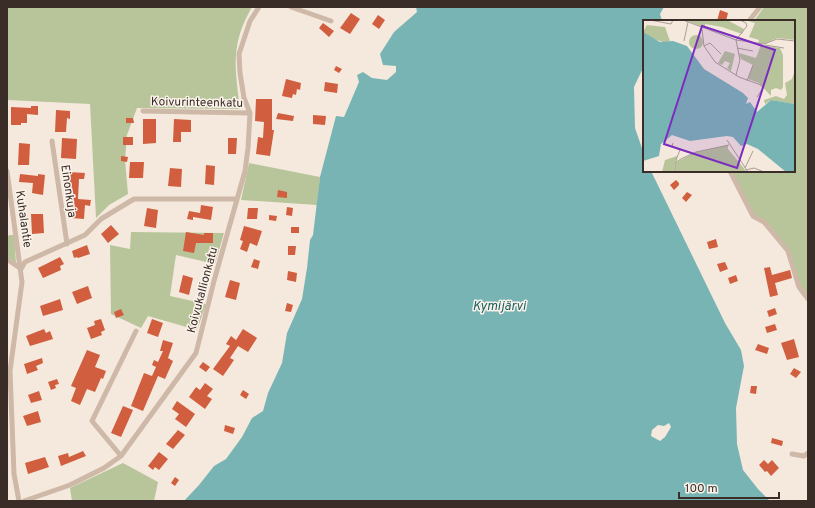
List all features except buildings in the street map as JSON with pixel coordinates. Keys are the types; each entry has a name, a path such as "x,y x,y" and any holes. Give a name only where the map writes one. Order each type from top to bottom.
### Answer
{"street":[{"name":"Koivukallionkatu","path":"24,501 70,485 104,468 121,456 196,353 214,281 245,171 250,113 244,98 239,54 250,21 259,7"},
{"path":"291,7 331,21"},
{"path":"750,20 760,7"},
{"name":"Koivurinteenkatu","path":"143,111 250,113"},
{"name":"Einonkuja","path":"52,141 67,244"},
{"name":"Kuhalantie","path":"7,171 22,282 10,371 14,474 19,501"},
{"path":"731,172 753,216 764,222 788,252 799,288 808,299"},
{"path":"7,259 21,269 25,262 85,236 101,219 134,198 237,199"},
{"path":"121,456 92,421 136,331"},
{"path":"792,454 804,456 808,453"}],"green space":[{"path":"7,7 252,7 240,33 237,45 236,69 240,109 137,108 127,135 125,160 128,194 109,205 96,218 90,104 7,100"},
{"path":"764,7 808,7 808,296 800,286 789,250 754,215 732,172 795,172 795,20 755,20"},
{"path":"249,163 320,177 317,205 241,200"},
{"path":"131,232 224,233 215,264 176,255 170,296 206,304 197,330 148,316 141,328 111,314 110,245 130,249"},
{"path":"14,235 16,263 7,256 7,236"},
{"path":"123,463 158,482 154,501 72,501 70,488"}],"water":[{"name":"Kymijärvi","path":"416,7 664,7 660,14 662,20 643,20 643,68 634,87 635,128 643,151 643,172 651,172 725,323 741,350 744,366 736,408 737,444 743,470 770,501 184,501 214,466 226,459 242,437 252,418 263,411 268,393 282,363 287,333 302,299 310,240 313,235 320,177 336,116 344,117 359,82 357,75 363,72 372,78 387,80 396,72 396,66 383,65 380,54 394,32 417,12","holes":["669,423 671,427 665,437 660,441 651,436 652,430 658,425 664,426"]}]}
